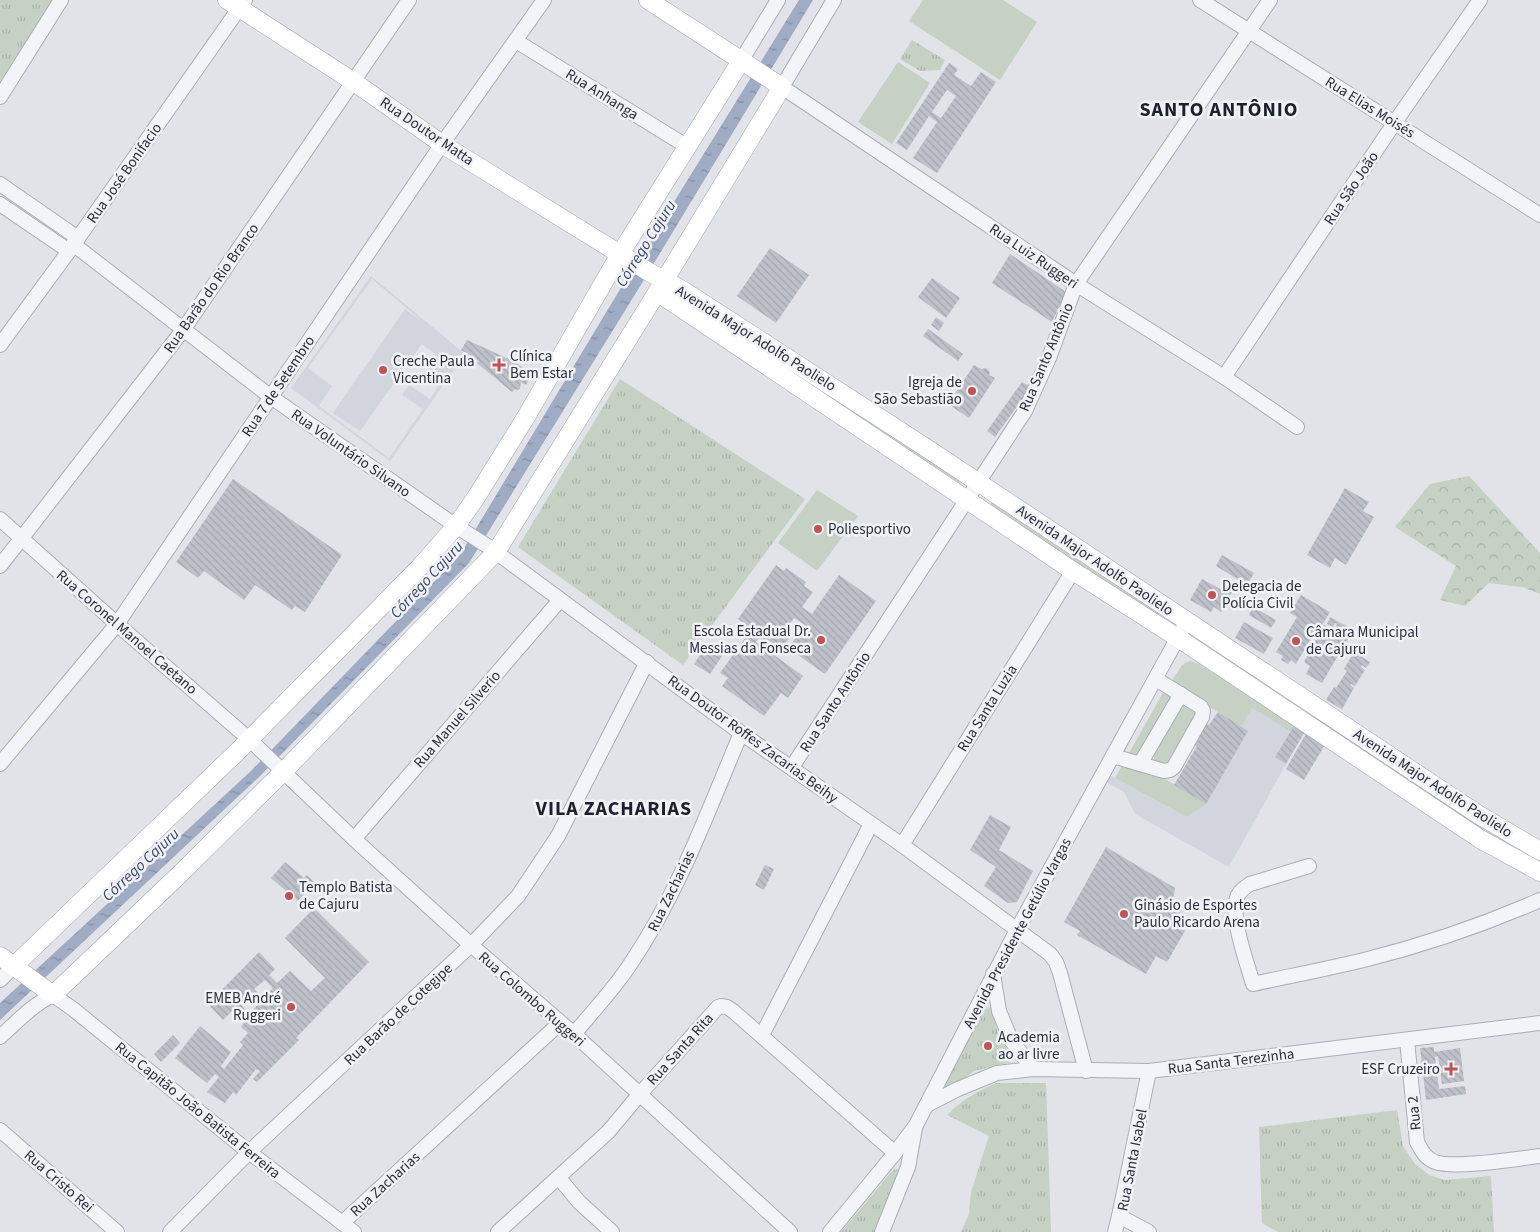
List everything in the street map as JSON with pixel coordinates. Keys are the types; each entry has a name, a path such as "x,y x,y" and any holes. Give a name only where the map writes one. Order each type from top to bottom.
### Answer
{"main road":[{"path":"648,0 777,84 661,286 492,550 280,768 181,873 48,991 11,964 252,742 419,568 460,528 475,499 625,257 688,147 745,64"},
{"name":"Rua Doutor Matta","path":"237,3 442,144 649,272"},
{"name":"Avenida Major Adolfo Paolielo","path":"649,272 661,286 1072,571 1178,638 1480,839 1540,872"},
{"name":"Avenida Major Adolfo Paolielo","path":"661,286 684,290 979,483 1479,815 1540,851"}],"street":[{"path":"0,97 61,0"},
{"name":"Rua Barão do Rio Branco","path":"0,566 182,330 409,0"},
{"name":"Rua 7 de Setembro","path":"0,764 116,624 442,144 544,0"},
{"path":"745,64 778,0"},
{"path":"777,84 834,0"},
{"name":"Rua Elias Moisés","path":"1200,0 1540,215"},
{"name":"Rua Santo Antônio","path":"792,767 1025,411 1049,358 1076,284 1270,0"},
{"name":"Rua São João","path":"1224,378 1395,122 1480,0"},
{"name":"Rua José Bonifacio","path":"0,345 73,245 237,3"},
{"name":"Rua Anhanga","path":"516,41 688,147"},
{"name":"Rua Luiz Ruggeri","path":"777,84 1076,284 1297,427"},
{"name":"Rua Voluntário Silvano","path":"0,184 73,245 271,397 492,550"},
{"name":"Rua Voluntário Silvano","path":"0,204 73,245"},
{"name":"Rua Coronel Manoel Caetano","path":"0,519 280,768"},
{"name":"Rua Doutor Roffes Zacarias Beihy","path":"492,550 648,662 741,732 1018,928 1050,954 1056,962 1086,1071"},
{"name":"Rua Santa Luzia","path":"902,845 1072,571"},
{"name":"Rua Manuel Silverio","path":"354,839 560,600"},
{"name":"Avenida Presidente Getúlio Vargas","path":"830,1232 916,1125 993,974 1187,622"},
{"name":"Rua Barão de Cotegipe","path":"170,1232 249,1152 471,945 518,896 558,836 648,662"},
{"path":"1114,756 1164,771 1174,767 1202,716 1203,711 1201,707 1156,678"},
{"path":"1140,764 1181,694"},
{"name":"Rua Zacharias","path":"574,1034 631,964 653,929 677,885 741,732"},
{"name":"Rua Colombo Ruggeri","path":"280,768 354,839 471,945 574,1034 790,1232"},
{"path":"762,1035 871,824"},
{"path":"1309,866 1250,884 1242,889 1238,895 1235,910 1236,923 1253,984 1364,960 1452,934 1540,900"},
{"path":"0,980 11,964"},
{"path":"993,974 999,1010 1011,1040 1033,1070"},
{"path":"0,1037 39,1003 48,991"},
{"name":"Rua Capitão João Batista Ferreira","path":"48,991 73,1009 249,1152 354,1232"},
{"name":"Rua Santa Rita","path":"498,1232 608,1132 639,1095 718,1007 721,1006 727,1006 762,1035 895,1153"},
{"name":"Rua Zacharias","path":"342,1223 560,1023"},
{"name":"Rua Santa Terezinha","path":"927,1105 958,1089 997,1074 1033,1070 1149,1071 1540,1024"},
{"name":"Rua 2","path":"1407,1040 1417,1142 1424,1155 1435,1162 1451,1165 1540,1156"},
{"name":"Rua Santa Isabel","path":"1149,1071 1119,1216 1149,1232"},
{"path":"882,1232 908,1168 916,1125"},
{"name":"Rua Cristo Rei","path":"0,1130 117,1232"},
{"path":"558,1178 612,1232"},
{"path":"1115,1232 1119,1216"}],"shaded area":[{"name":"Creche Paula Vicentina","path":"371,276 465,354 390,461 291,388","holes":["372,279 423,322 405,309 333,413 360,431 422,344 437,355 425,373 440,383 430,399 409,385 402,395 423,409 389,458 319,406 332,386 308,368"]},
{"path":"1252,708 1291,732 1286,764 1229,867 1135,814 1124,792 1100,779 1104,772 1187,817 1248,731 1241,727"}],"green space":[{"path":"0,0 54,0 0,84"},
{"path":"923,0 1003,0 1037,22 1000,80 909,21"},
{"path":"912,40 945,60 940,70 920,71 900,59"},
{"path":"898,62 930,83 892,144 858,122"},
{"path":"682,299 962,481 962,482 959,483"},
{"path":"620,379 805,499 683,665 518,547"},
{"path":"1469,476 1540,553 1540,594 1522,587 1489,583 1465,606 1440,600 1456,566 1395,527 1430,484"},
{"name":"Poliesportivo","path":"817,490 858,516 817,571 778,543"},
{"path":"992,502 1160,613 1157,614 991,507"},
{"path":"1190,661 1199,664 1294,726 1291,732 1252,708 1241,727 1171,682 1182,665"},
{"path":"1164,691 1172,695 1139,757 1128,755"},
{"path":"1192,705 1197,713 1170,763 1167,765 1154,762 1154,753 1180,707"},
{"path":"1316,716 1540,858 1540,866 1487,835 1313,721"},
{"path":"1122,766 1162,777 1206,804 1187,817 1115,778"},
{"path":"991,1008 998,1033 1012,1058 1011,1062 974,1071 949,1090 944,1089 943,1086 986,1009"},
{"path":"996,1083 1046,1083 1051,1232 961,1232 969,1214 971,1192 989,1136 947,1115 970,1097"},
{"path":"1397,1110 1403,1146 1415,1164 1429,1175 1445,1180 1491,1176 1494,1232 1278,1232 1262,1223 1259,1127"},
{"path":"898,1169 899,1171 876,1232 841,1232 893,1170"}],"water":[{"path":"799,0 813,0 639,288 469,563 259,777 0,1020 0,1003 252,770 460,555 625,281"}],"building":[{"path":"949,63 958,69 954,75 971,86 981,72 996,82 937,173 913,158 937,122 929,116 907,150 896,143","holes":["947,90 956,96 941,118 932,112"]},
{"path":"770,248 809,275 776,323 737,296"},
{"path":"1010,254 1066,292 1052,322 992,283"},
{"path":"932,278 960,298 946,318 918,297"},
{"path":"936,317 944,323 939,331 931,325"},
{"path":"928,329 963,354 958,361 923,336"},
{"name":"Clínica Bem Estar","path":"467,340 511,360 532,373 526,385 521,382 520,389 515,389 512,392 477,363 479,361 461,350"},
{"name":"Igreja de São Sebastião","path":"974,365 981,369 986,368 990,372 989,375 995,378 969,418 948,404"},
{"path":"1022,382 1031,387 995,437 987,431"},
{"path":"233,479 342,555 305,612 295,606 292,610 255,585 244,600 204,571 198,578 176,562"},
{"path":"1345,488 1369,502 1363,511 1374,517 1346,565 1335,558 1330,568 1307,555"},
{"path":"1222,555 1254,573 1247,585 1216,566"},
{"name":"Escola Estadual Dr. Messias da Fonseca","path":"776,565 784,571 786,568 806,582 804,586 813,592 802,607 812,614 839,575 876,601 825,674 788,648 805,625 794,618 784,633 790,637 784,646 780,643 774,644 766,639 764,642 759,638 756,642 803,676 788,698 781,693 764,716 722,686 728,678 720,673 750,631 738,619"},
{"name":"Delegacia de Polícia Civil","path":"1202,579 1222,590 1225,585 1233,590 1221,612 1214,607 1211,612 1190,600"},
{"name":"Câmara Municipal de Cajuru","path":"1301,595 1330,612 1319,630 1317,628 1296,664 1291,660 1288,664 1281,660 1283,656 1276,652 1297,617 1290,613"},
{"path":"1253,607 1276,620 1271,628 1249,615"},
{"path":"1330,617 1353,630 1322,683 1306,674 1310,666 1304,662 1324,625 1334,630 1337,624 1335,623 1333,627 1327,624"},
{"path":"1244,622 1273,638 1264,654 1235,638"},
{"path":"708,643 724,653 710,674 694,664"},
{"path":"1354,652 1370,662 1366,668 1362,665 1361,667 1365,670 1355,686 1350,685 1354,688 1342,709 1326,700 1347,671 1344,669"},
{"path":"1218,712 1248,731 1206,804 1174,785 1197,746 1193,744 1205,723 1209,725"},
{"path":"1294,726 1304,733 1286,764 1275,757"},
{"path":"1307,732 1326,743 1304,780 1286,769"},
{"path":"990,815 1011,827 999,850 1033,871 1017,902 1008,903 984,886 996,867 970,850"},
{"name":"Ginásio de Esportes Paulo Ricardo Arena","path":"1106,847 1175,888 1173,900 1184,907 1173,923 1185,931 1167,962 1156,956 1146,974 1077,935 1080,931 1064,922"},
{"path":"285,862 304,878 307,875 314,882 298,901 271,878"},
{"path":"765,865 774,869 764,890 755,885"},
{"name":"EMEB André Ruggeri","path":"314,908 369,962 296,1038 299,1040 257,1082 253,1079 260,1071 256,1069 236,1095 233,1092 225,1103 207,1092 219,1077 215,1074 207,1083 175,1058 200,1026 231,1052 221,1066 224,1069 243,1045 240,1042 248,1033 241,1027 244,1023 234,1009 223,1020 208,1004 259,952 275,969 269,975 277,983 290,971 311,991 325,978 285,938","holes":["265,980 273,988 263,998 254,989","250,994 259,1003 249,1015 240,1003"]},
{"name":"EMEB André Ruggeri","path":"173,1035 180,1043 161,1062 154,1054"},
{"name":"ESF Cruzeiro","path":"1434,1047 1434,1052 1460,1048 1464,1081 1442,1084 1438,1056 1435,1057 1439,1089 1465,1086 1466,1094 1426,1100 1420,1048"}],"place":[{"name":"Clínica Bem Estar","path":"499,365"},
{"name":"Creche Paula Vicentina","path":"383,370"},
{"name":"Igreja de São Sebastião","path":"972,391"},
{"name":"Poliesportivo","path":"818,529"},
{"name":"Delegacia de Polícia Civil","path":"1212,595"},
{"name":"Escola Estadual Dr. Messias da Fonseca","path":"821,640"},
{"name":"Câmara Municipal de Cajuru","path":"1296,641"},
{"name":"Templo Batista de Cajuru","path":"289,896"},
{"name":"Ginásio de Esportes Paulo Ricardo Arena","path":"1124,914"},
{"name":"EMEB André Ruggeri","path":"291,1007"},
{"name":"Academia ao ar livre","path":"988,1046"},
{"name":"ESF Cruzeiro","path":"1451,1069"}],"district":[{"name":"SANTO ANTÔNIO","path":"1219,109"},
{"name":"VILA ZACHARIAS","path":"614,808"}],"water label":[{"name":"Córrego Cajuru","path":"645,243"},
{"name":"Córrego Cajuru","path":"426,579"},
{"name":"Córrego Cajuru","path":"140,864"}]}
